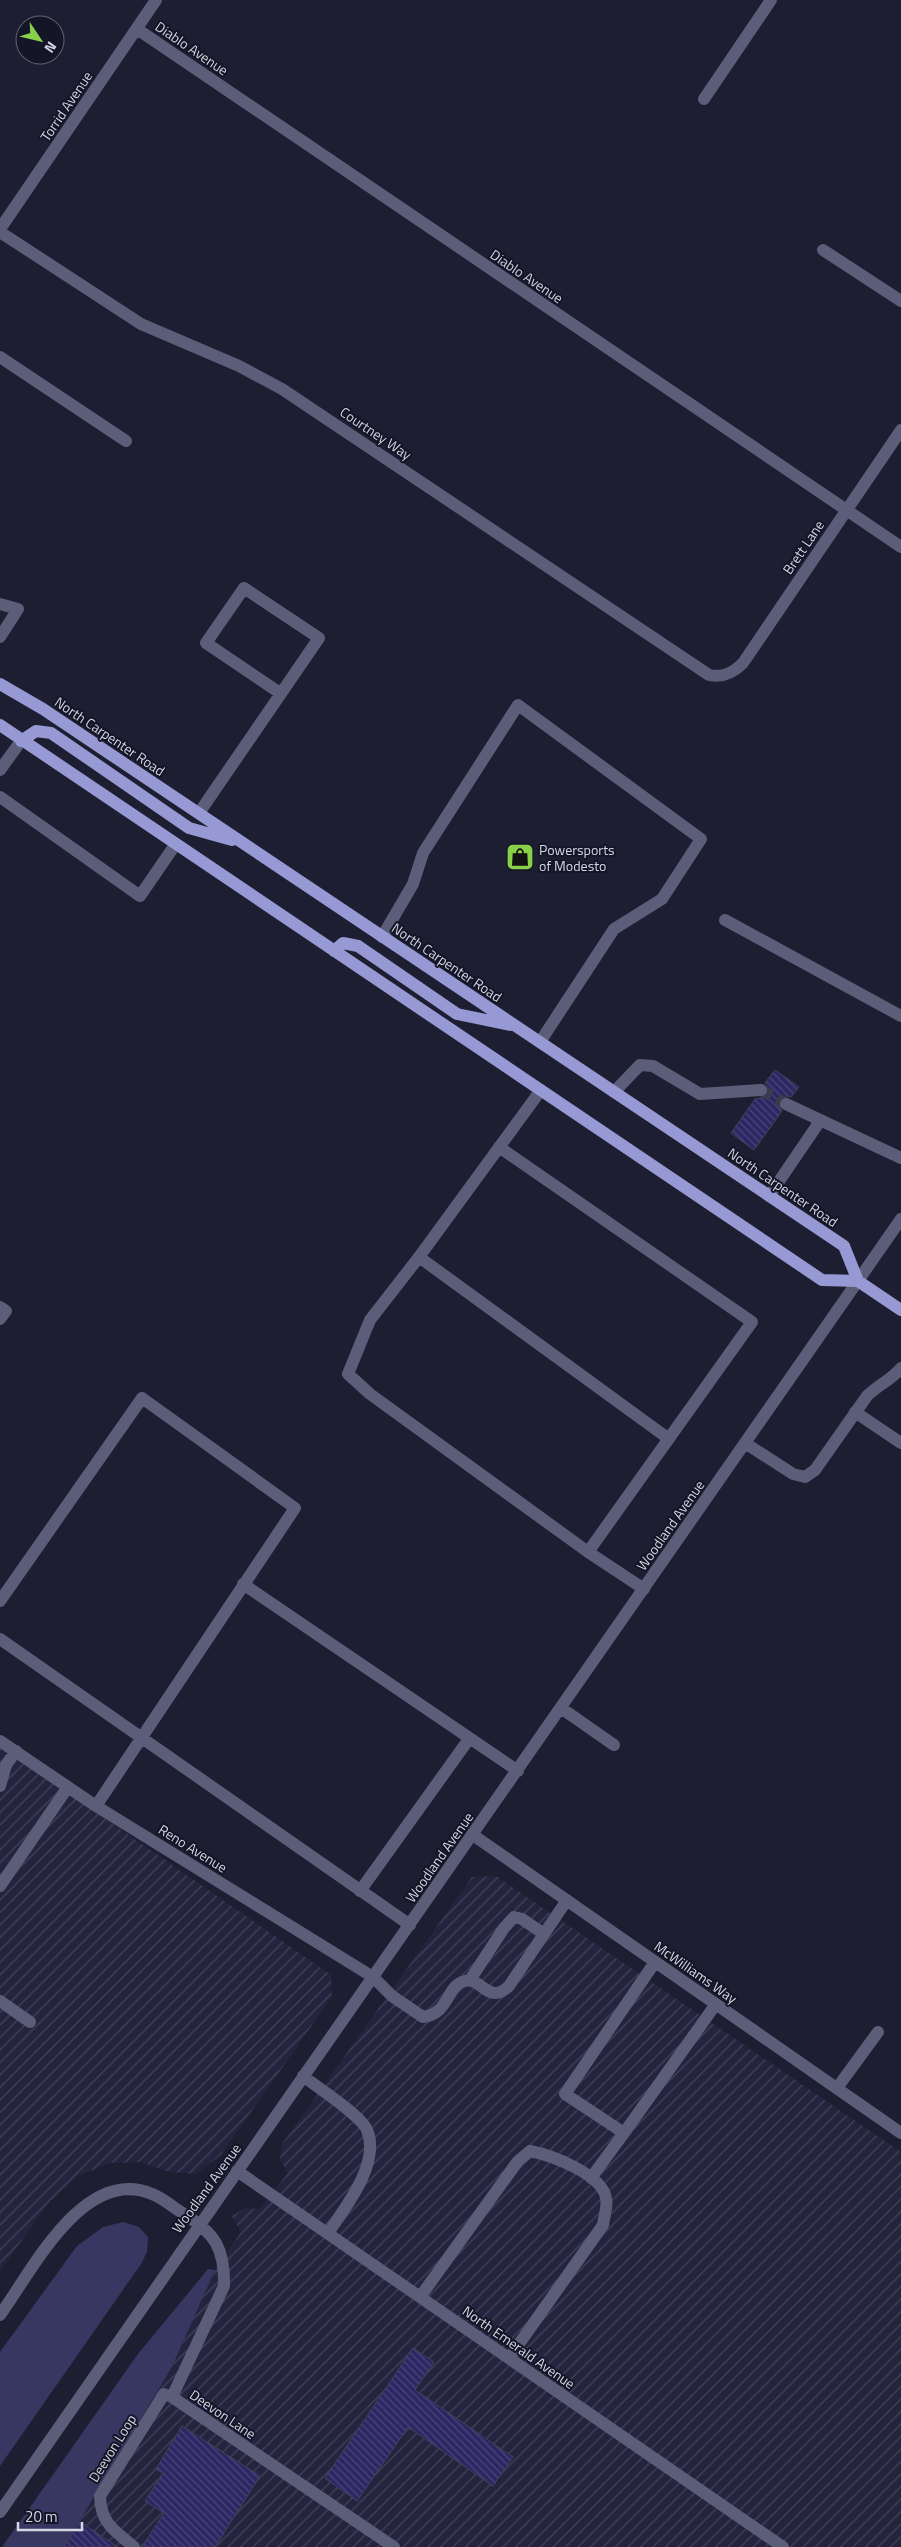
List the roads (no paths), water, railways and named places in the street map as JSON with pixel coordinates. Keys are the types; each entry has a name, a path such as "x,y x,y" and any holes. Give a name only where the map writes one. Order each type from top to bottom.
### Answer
{"main road":[{"name":"North Carpenter Road","path":"0,684 43,709 844,1246 858,1281"},
{"path":"0,725 175,845 822,1280 858,1281 901,1310"},
{"path":"21,741 36,731 51,733 189,828 244,844"},
{"path":"334,951 343,943 358,946 457,1014 517,1027"}],"street":[{"name":"Torrid Avenue","path":"0,230 156,0"},
{"path":"704,99 771,0"},
{"name":"Diablo Avenue","path":"137,29 901,547"},
{"name":"Courtney Way","path":"0,230 141,324 239,366 282,389 702,671 716,676 724,676"},
{"path":"823,250 901,301"},
{"path":"0,358 126,441"},
{"name":"Brett Lane","path":"724,676 735,671 743,663 901,430"},
{"path":"199,813 319,638 244,588 206,643 280,693"},
{"path":"0,604 18,609 0,637"},
{"path":"382,936 413,884 423,853 518,705 701,838 662,899 614,929 540,1042"},
{"path":"0,770 21,741"},
{"path":"0,798 140,896 175,845"},
{"path":"725,920 901,1016"},
{"path":"614,1092 640,1065 653,1066 700,1094 761,1090"},
{"path":"541,1090 419,1257 370,1320 348,1374 370,1394 588,1552 644,1589"},
{"path":"786,1104 901,1158"},
{"path":"769,1196 820,1121"},
{"path":"499,1147 752,1322 588,1552"},
{"name":"Woodland Avenue","path":"0,2512 198,2223 237,2171 518,1771 901,1219"},
{"path":"419,1257 669,1439"},
{"path":"0,1307 6,1311 0,1319"},
{"path":"745,1443 793,1474 806,1477 815,1470 855,1412 877,1386 890,1380 901,1368"},
{"path":"0,1601 142,1398 295,1508 96,1806"},
{"path":"855,1412 901,1443"},
{"path":"243,1584 518,1771"},
{"path":"0,1639 142,1736 410,1925"},
{"path":"561,1708 614,1745"},
{"path":"360,1891 469,1739"},
{"name":"Reno Avenue","path":"0,1740 96,1806 373,1977 392,1996 423,2017 433,2016 441,2010 458,1984 470,1980"},
{"path":"0,1786 6,1765 16,1751"},
{"path":"0,1886 68,1787"},
{"name":"McWilliams Way","path":"473,1835 901,2133"},
{"path":"544,1934 522,1919 514,1918 504,1928 470,1980 485,1990 494,1993 503,1992 544,1934 567,1900"},
{"path":"624,2133 565,2094 655,1962"},
{"path":"0,2000 30,2022"},
{"path":"591,2178 716,2004"},
{"path":"837,2088 878,2032"},
{"path":"303,2076 357,2118 367,2130 370,2148 365,2171 328,2233"},
{"path":"420,2297 518,2161 530,2152 548,2154 591,2178 602,2186 606,2199 603,2225 509,2358"},
{"name":"North Emerald Avenue","path":"237,2171 783,2547"},
{"path":"2,2309 66,2222 98,2196 133,2189 152,2194 198,2223"},
{"name":"Deevon Lane","path":"198,2223 210,2233 219,2247 225,2266 224,2286 172,2397 394,2547"},
{"name":"Deevon Loop","path":"134,2547 105,2523 100,2512 100,2496 164,2394 172,2397"}],"tunnel":[{"path":"761,1090 786,1104"}],"place":[{"name":"Powersports of Modesto","path":"520,857"}]}
